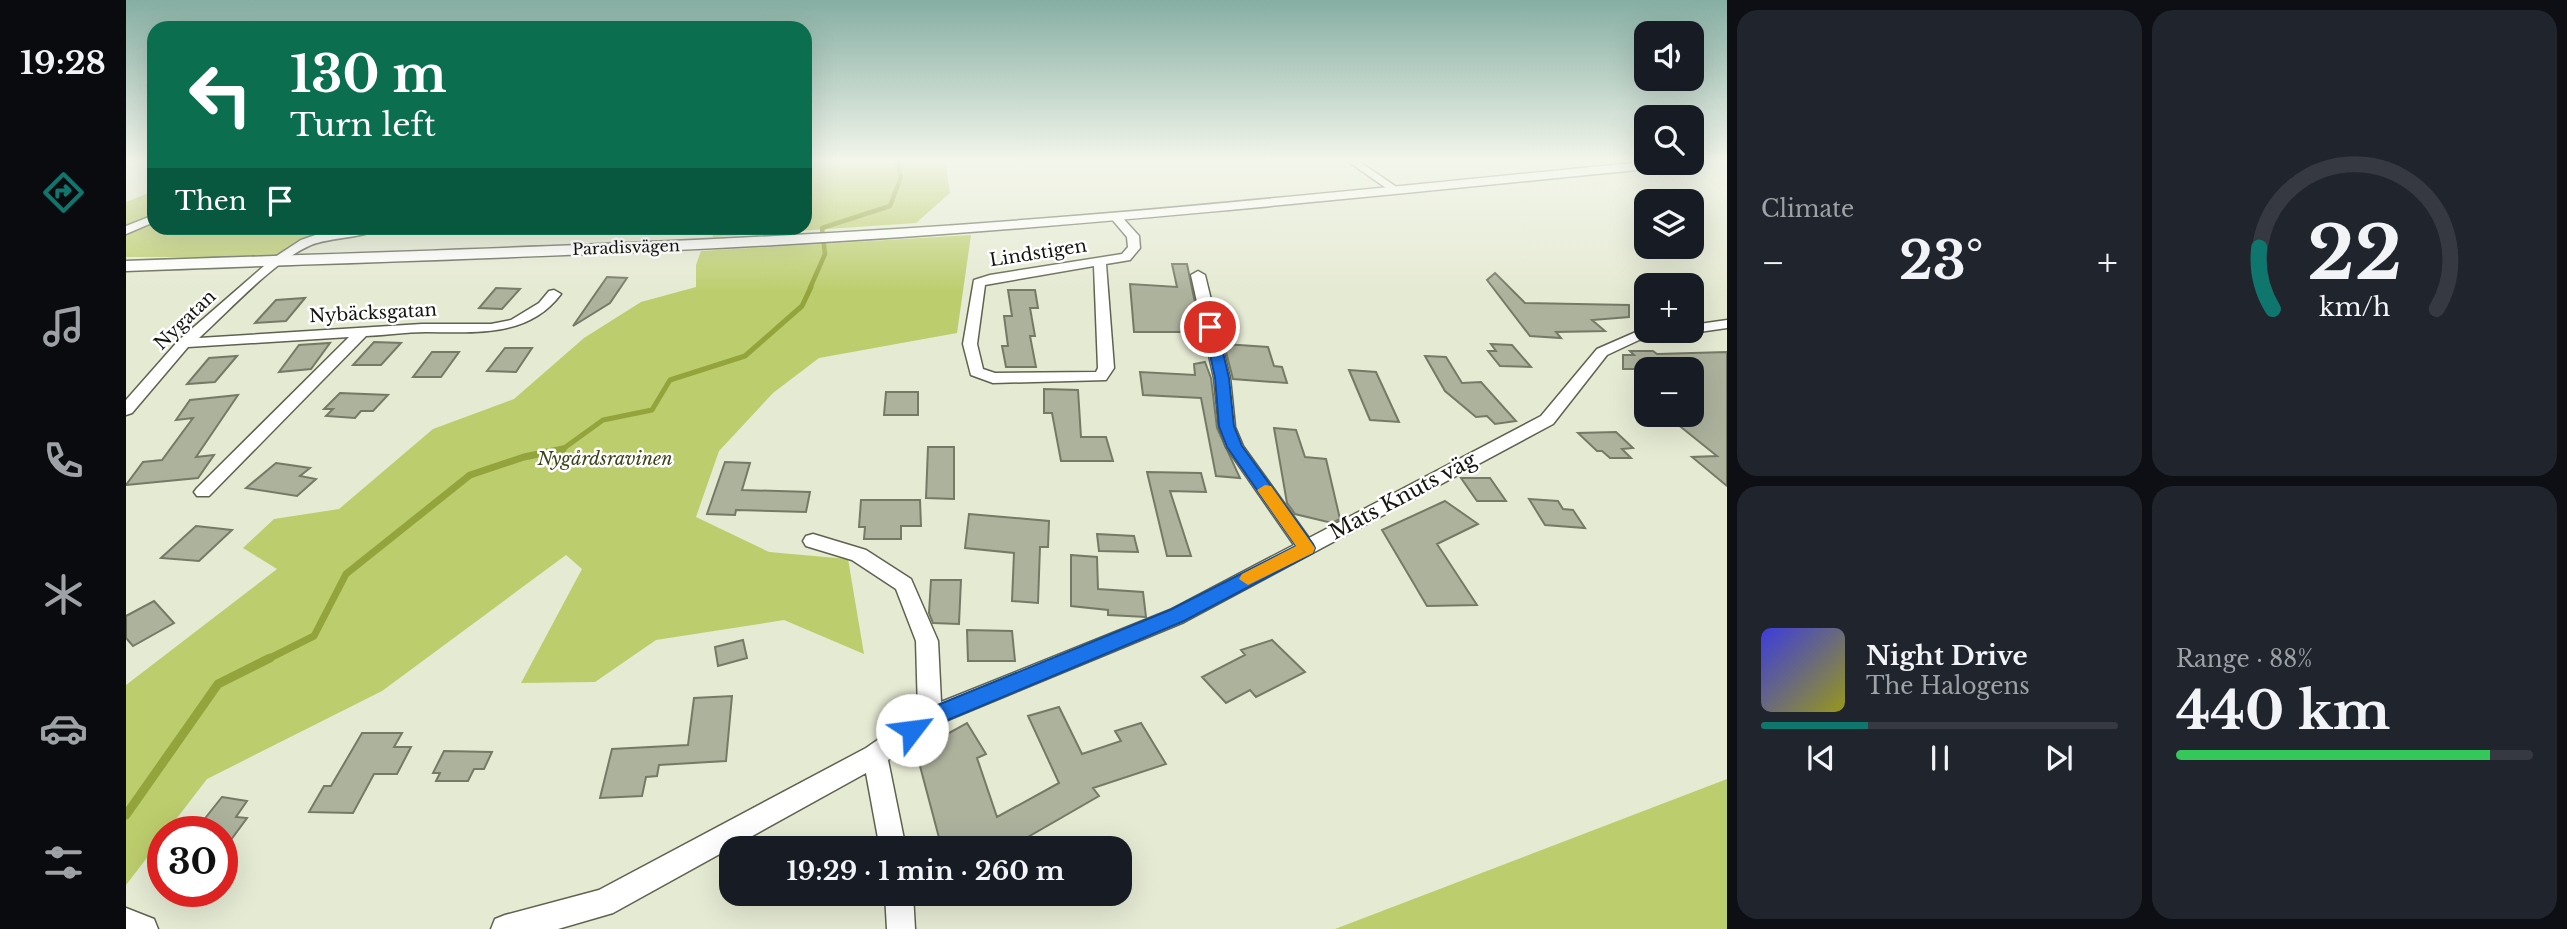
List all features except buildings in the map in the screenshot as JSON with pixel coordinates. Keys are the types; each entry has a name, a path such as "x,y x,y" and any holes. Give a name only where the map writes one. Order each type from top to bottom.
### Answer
{"street":[{"name":"Paradisvägen","path":"126,266 732,243 1116,217 1227,205"},
{"name":"Lindstigen","path":"1100,264 1106,368 1101,377 993,378 976,372 970,344 979,283 990,279 1100,264 1126,257 1134,248 1133,236 1116,217"},
{"path":"126,230 147,221"},
{"name":"Nygatan","path":"128,405 184,343 276,262 304,243 328,235"},
{"path":"1198,275 1222,378 1231,437 1306,548"},
{"name":"Nybäcksgatan","path":"184,343 422,328 491,328 515,323 544,306 554,294"},
{"path":"1704,327 1727,324"},
{"path":"203,492 360,334"},
{"name":"Mats Knuts väg","path":"505,929 603,903 875,756 930,718 1177,616 1547,420 1602,352 1634,337"},
{"path":"813,541 859,555 904,584 927,641 930,718"},
{"path":"875,756 890,836"},
{"path":"900,906 901,929"},
{"path":"126,922 144,929"}],"green space":[{"path":"126,205 147,205 147,235 322,235 306,238 277,257 126,257"},
{"path":"812,205 936,205 916,223 812,230"},
{"name":"Nygårdsravinen","path":"971,235 957,333 819,358 773,393 719,451 696,517 769,552 848,559 864,654 784,620 656,640 595,682 521,683 582,569 566,555 382,691 207,779 179,816 147,816 147,858 126,885 126,685 277,569 243,548 274,519 339,509 433,429 514,399 584,338 641,302 696,287 696,265 701,251"},
{"path":"1727,779 1727,929 1335,929"}],"waterway":[{"path":"810,288 825,254 822,228 890,205"},
{"path":"563,449 603,420 652,410 670,380 745,356 802,306 811,287"},
{"path":"126,815 218,684 314,636 346,574 470,475 524,457 563,449"}],"slow traffic":[{"path":"1248,579 1306,548 1265,490"}],"route":[{"path":"912,730 930,718 1177,616 1306,548 1235,447 1227,426 1222,378 1210,327"}]}
